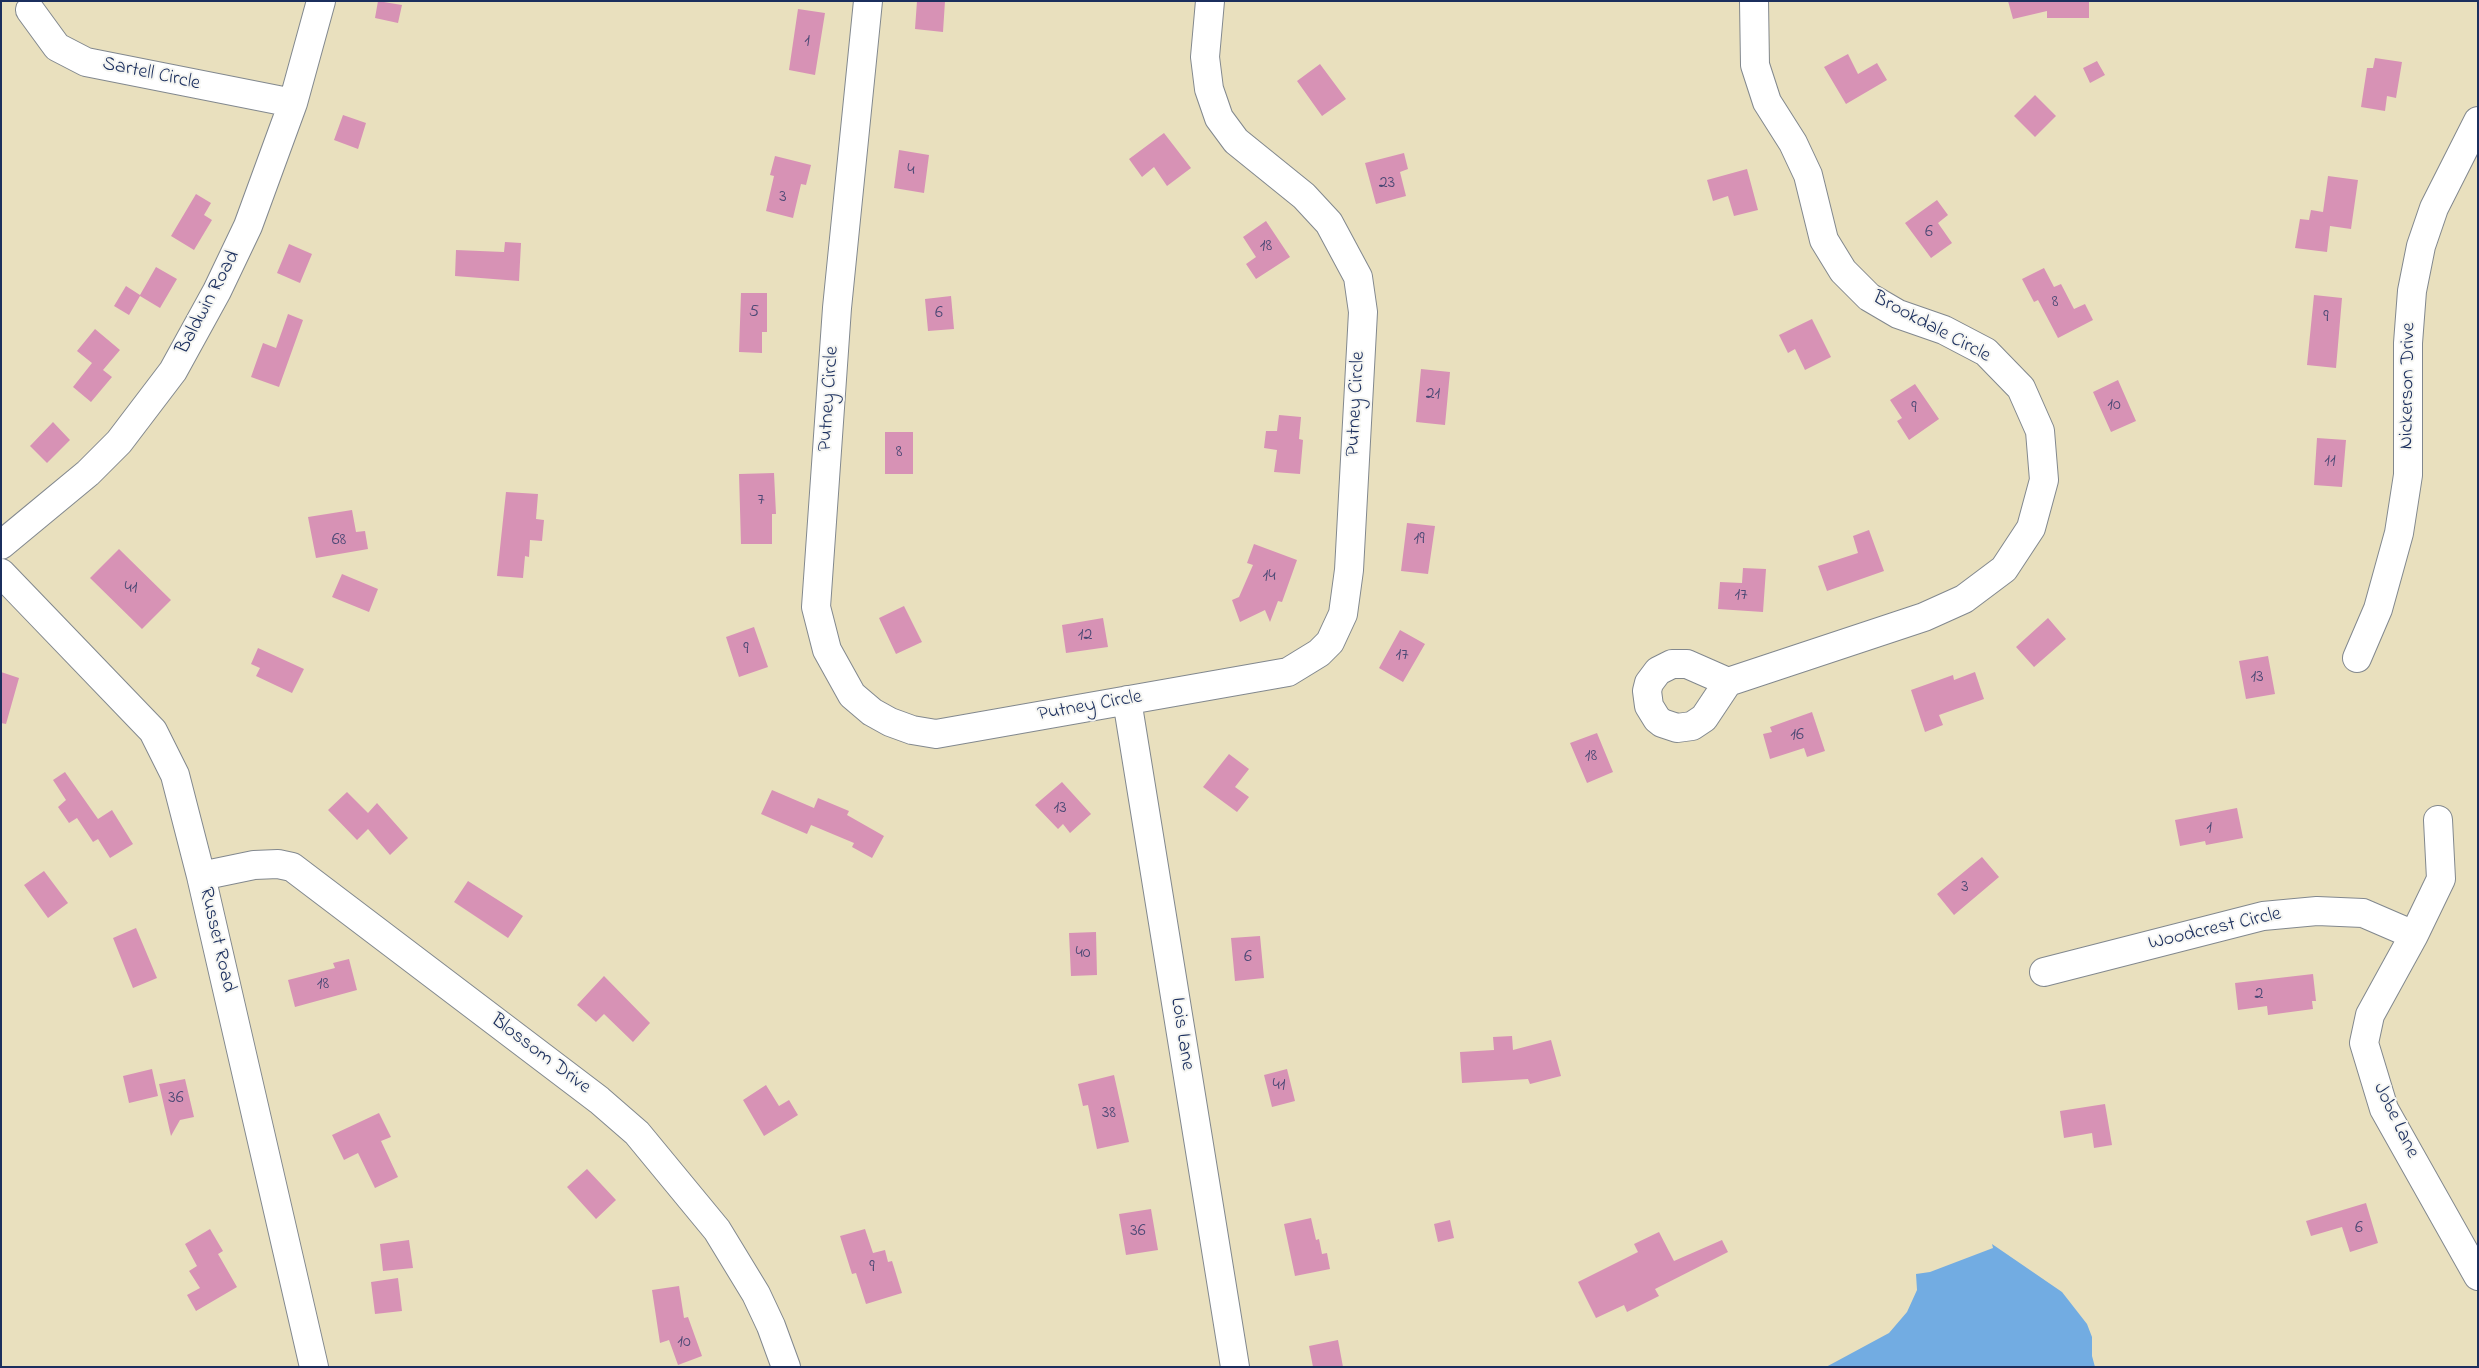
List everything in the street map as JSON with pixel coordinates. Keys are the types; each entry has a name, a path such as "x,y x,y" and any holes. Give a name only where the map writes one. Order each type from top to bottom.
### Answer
{"street":[{"name":"Baldwin Road","path":"1,545 88,473 118,442 172,371 217,291 248,226 293,103 321,1"},
{"name":"Putney Circle","path":"868,1 837,308 816,607 827,650 852,695 872,712 912,730 936,734 1288,672 1319,653 1330,642 1343,614 1347,592 1363,312 1358,278 1329,223 1304,196 1236,141 1219,118 1209,89 1205,56 1210,1"},
{"name":"Brookdale Circle","path":"1728,682 1924,617 1964,599 2004,569 2031,528 2044,480 2040,431 2021,388 1986,352 1944,330 1898,314 1869,296 1843,270 1824,240 1808,175 1793,143 1767,102 1755,65 1754,1"},
{"name":"Sartell Circle","path":"30,10 57,47 86,62 293,103"},
{"name":"Nickerson Drive","path":"2357,658 2378,609 2401,524 2408,476 2409,335 2412,290 2421,246 2434,208 2478,121"},
{"name":"Russet Road","path":"1,573 153,731 175,775 201,876 314,1367"},
{"name":"Lois Lane","path":"1128,700 1235,1367"},
{"name":"Jobe Lane","path":"2438,820 2440,879 2414,935 2370,1015 2364,1043 2384,1109 2478,1276"},
{"name":"Blossom Drive","path":"201,876 254,865 278,864 292,867 599,1100 636,1133 717,1230 756,1294 771,1326 786,1367"},
{"name":"Woodcrest Circle","path":"2044,972 2263,916 2317,911 2362,913 2414,935"}],"water":[{"path":"1992,1244 2062,1292 2087,1324 2092,1337 2092,1356 2095,1367 1826,1367 1889,1333 1907,1312 1917,1290 1916,1274 1930,1272 1993,1248"}],"building":[{"path":"378,1 402,5 398,23 375,18"},
{"path":"917,1 945,1 943,32 915,29"},
{"path":"2008,1 2089,1 2089,18 2047,18 2047,11 2013,19"},
{"path":"798,9 825,13 815,75 789,70"},
{"path":"1848,54 1858,74 1877,63 1887,80 1846,104 1824,67"},
{"path":"2375,58 2402,62 2396,98 2387,96 2385,111 2361,107 2367,68 2373,68"},
{"path":"2097,61 2105,75 2090,83 2083,68"},
{"path":"1320,64 1346,99 1322,116 1297,81"},
{"path":"2035,95 2056,116 2035,137 2014,116"},
{"path":"343,115 366,123 358,149 334,140"},
{"path":"1164,133 1191,168 1167,186 1154,167 1142,177 1129,159"},
{"path":"899,150 929,155 924,193 894,188"},
{"path":"1404,153 1408,169 1400,172 1406,196 1376,204 1365,163"},
{"path":"775,156 811,165 806,185 801,184 793,218 766,211 774,176 770,175"},
{"path":"1747,169 1758,210 1734,216 1728,196 1713,201 1707,180"},
{"path":"2328,176 2358,180 2351,229 2330,226 2327,252 2295,248 2300,219 2309,220 2311,210 2323,212"},
{"path":"196,194 211,203 204,215 212,220 194,250 171,236"},
{"path":"1937,200 1948,215 1938,223 1952,243 1931,258 1905,223"},
{"path":"1266,221 1290,257 1256,279 1246,264 1256,257 1243,237"},
{"path":"505,242 521,243 519,281 455,276 456,250 504,252"},
{"path":"289,244 312,254 300,283 277,273"},
{"path":"156,267 177,279 160,308 140,296 129,315 114,306 126,286 140,295"},
{"path":"2044,268 2054,287 2061,284 2074,309 2085,304 2093,320 2058,338 2038,300 2034,302 2022,279"},
{"path":"741,293 767,293 767,332 762,332 762,353 739,352"},
{"path":"2314,295 2342,298 2336,368 2307,365"},
{"path":"951,296 954,329 928,331 925,299"},
{"path":"288,314 303,320 279,387 251,377 263,343 276,348"},
{"path":"1812,319 1831,357 1805,370 1795,349 1788,353 1779,335"},
{"path":"95,329 120,350 103,370 112,377 91,402 73,387 92,363 77,351"},
{"path":"1421,369 1450,372 1445,425 1416,422"},
{"path":"2118,380 2136,421 2111,432 2093,392"},
{"path":"1915,384 1939,419 1909,440 1897,421 1902,418 1890,400"},
{"path":"1279,415 1301,417 1299,439 1303,440 1300,474 1274,472 1277,450 1264,448 1266,431 1277,431"},
{"path":"53,422 70,440 47,463 30,446"},
{"path":"885,432 913,432 913,474 885,474"},
{"path":"2317,438 2346,440 2342,487 2314,485"},
{"path":"774,473 776,514 772,514 772,544 741,544 739,474"},
{"path":"506,492 538,494 536,519 544,520 542,541 530,540 529,557 525,556 523,578 497,576"},
{"path":"352,510 356,532 365,531 368,549 316,558 308,517"},
{"path":"1407,523 1435,526 1428,574 1401,571"},
{"path":"1869,530 1884,571 1827,591 1818,566 1858,553 1853,536"},
{"path":"1254,544 1297,560 1282,602 1278,601 1270,622 1265,610 1240,622 1232,600 1239,597 1253,565 1247,563"},
{"path":"119,549 171,600 142,629 90,578"},
{"path":"1743,568 1766,569 1763,612 1718,609 1720,582 1742,583"},
{"path":"342,574 378,589 369,612 332,597"},
{"path":"904,606 922,642 896,654 879,618"},
{"path":"1103,618 1108,647 1066,653 1062,625"},
{"path":"2048,618 2066,639 2034,667 2016,647"},
{"path":"754,627 768,667 739,677 726,637"},
{"path":"1400,630 1425,644 1403,682 1379,668"},
{"path":"258,648 304,669 292,693 256,676 260,668 251,664"},
{"path":"2268,656 2275,694 2246,699 2239,661"},
{"path":"1,672 19,678 6,724 1,723"},
{"path":"1975,672 1984,699 1939,715 1943,725 1925,732 1911,690 1953,675 1954,680"},
{"path":"1812,712 1825,751 1807,757 1804,748 1770,759 1763,734 1772,732 1770,727"},
{"path":"1597,733 1613,772 1587,783 1570,743"},
{"path":"1229,754 1249,769 1235,787 1249,797 1237,812 1203,787"},
{"path":"65,772 98,819 112,810 133,844 110,858 98,839 93,842 77,818 69,823 58,807 66,800 53,780"},
{"path":"1062,782 1091,814 1070,833 1063,824 1058,829 1035,805"},
{"path":"772,790 814,808 818,798 849,811 847,815 884,836 872,858 852,847 854,843 811,825 807,834 761,814"},
{"path":"347,792 368,813 377,803 408,838 390,855 368,829 357,840 328,810"},
{"path":"2237,808 2243,838 2206,845 2205,841 2180,846 2175,820"},
{"path":"1982,857 1999,877 1954,915 1937,894"},
{"path":"44,871 68,903 48,918 24,885"},
{"path":"468,881 523,916 508,938 454,902"},
{"path":"136,928 157,978 133,988 113,938"},
{"path":"1096,932 1097,975 1071,976 1069,933"},
{"path":"1260,936 1264,978 1235,981 1231,938"},
{"path":"349,959 357,990 295,1007 288,980 335,968 333,963"},
{"path":"2313,974 2316,1001 2312,1001 2313,1009 2268,1015 2267,1006 2238,1010 2235,983"},
{"path":"604,976 650,1023 633,1042 604,1014 596,1022 577,1005"},
{"path":"1512,1036 1513,1050 1551,1040 1561,1076 1530,1084 1528,1079 1462,1083 1460,1052 1494,1050 1493,1037"},
{"path":"152,1069 158,1096 129,1103 123,1076"},
{"path":"1287,1069 1295,1101 1272,1107 1264,1075"},
{"path":"1114,1075 1129,1142 1097,1149 1088,1105 1083,1106 1078,1084"},
{"path":"185,1079 194,1117 180,1120 171,1136 159,1084"},
{"path":"766,1085 779,1106 789,1100 798,1115 764,1136 743,1100"},
{"path":"2105,1104 2112,1145 2094,1148 2092,1133 2064,1138 2060,1111"},
{"path":"379,1113 391,1137 381,1141 398,1177 375,1188 358,1153 344,1160 332,1135"},
{"path":"587,1169 616,1200 596,1219 567,1187"},
{"path":"2366,1203 2378,1243 2350,1252 2342,1227 2311,1236 2306,1221"},
{"path":"1151,1209 1158,1250 1126,1255 1119,1214"},
{"path":"1311,1218 1316,1240 1319,1239 1322,1254 1327,1253 1330,1269 1295,1276 1284,1224"},
{"path":"1450,1220 1454,1238 1438,1242 1434,1224"},
{"path":"210,1229 223,1251 218,1254 237,1287 196,1311 187,1295 200,1288 189,1271 197,1266 185,1244"},
{"path":"865,1229 873,1253 885,1250 888,1262 892,1261 902,1293 866,1304 856,1273 852,1274 840,1236"},
{"path":"1659,1232 1674,1261 1722,1240 1728,1252 1655,1289 1659,1296 1627,1312 1624,1305 1596,1318 1578,1282 1638,1252 1634,1244"},
{"path":"409,1240 413,1268 383,1271 380,1244"},
{"path":"398,1278 402,1311 375,1314 371,1282"},
{"path":"679,1286 684,1318 688,1317 702,1356 678,1365 669,1340 660,1343 652,1290"},
{"path":"1338,1340 1343,1367 1313,1367 1309,1346"}]}
